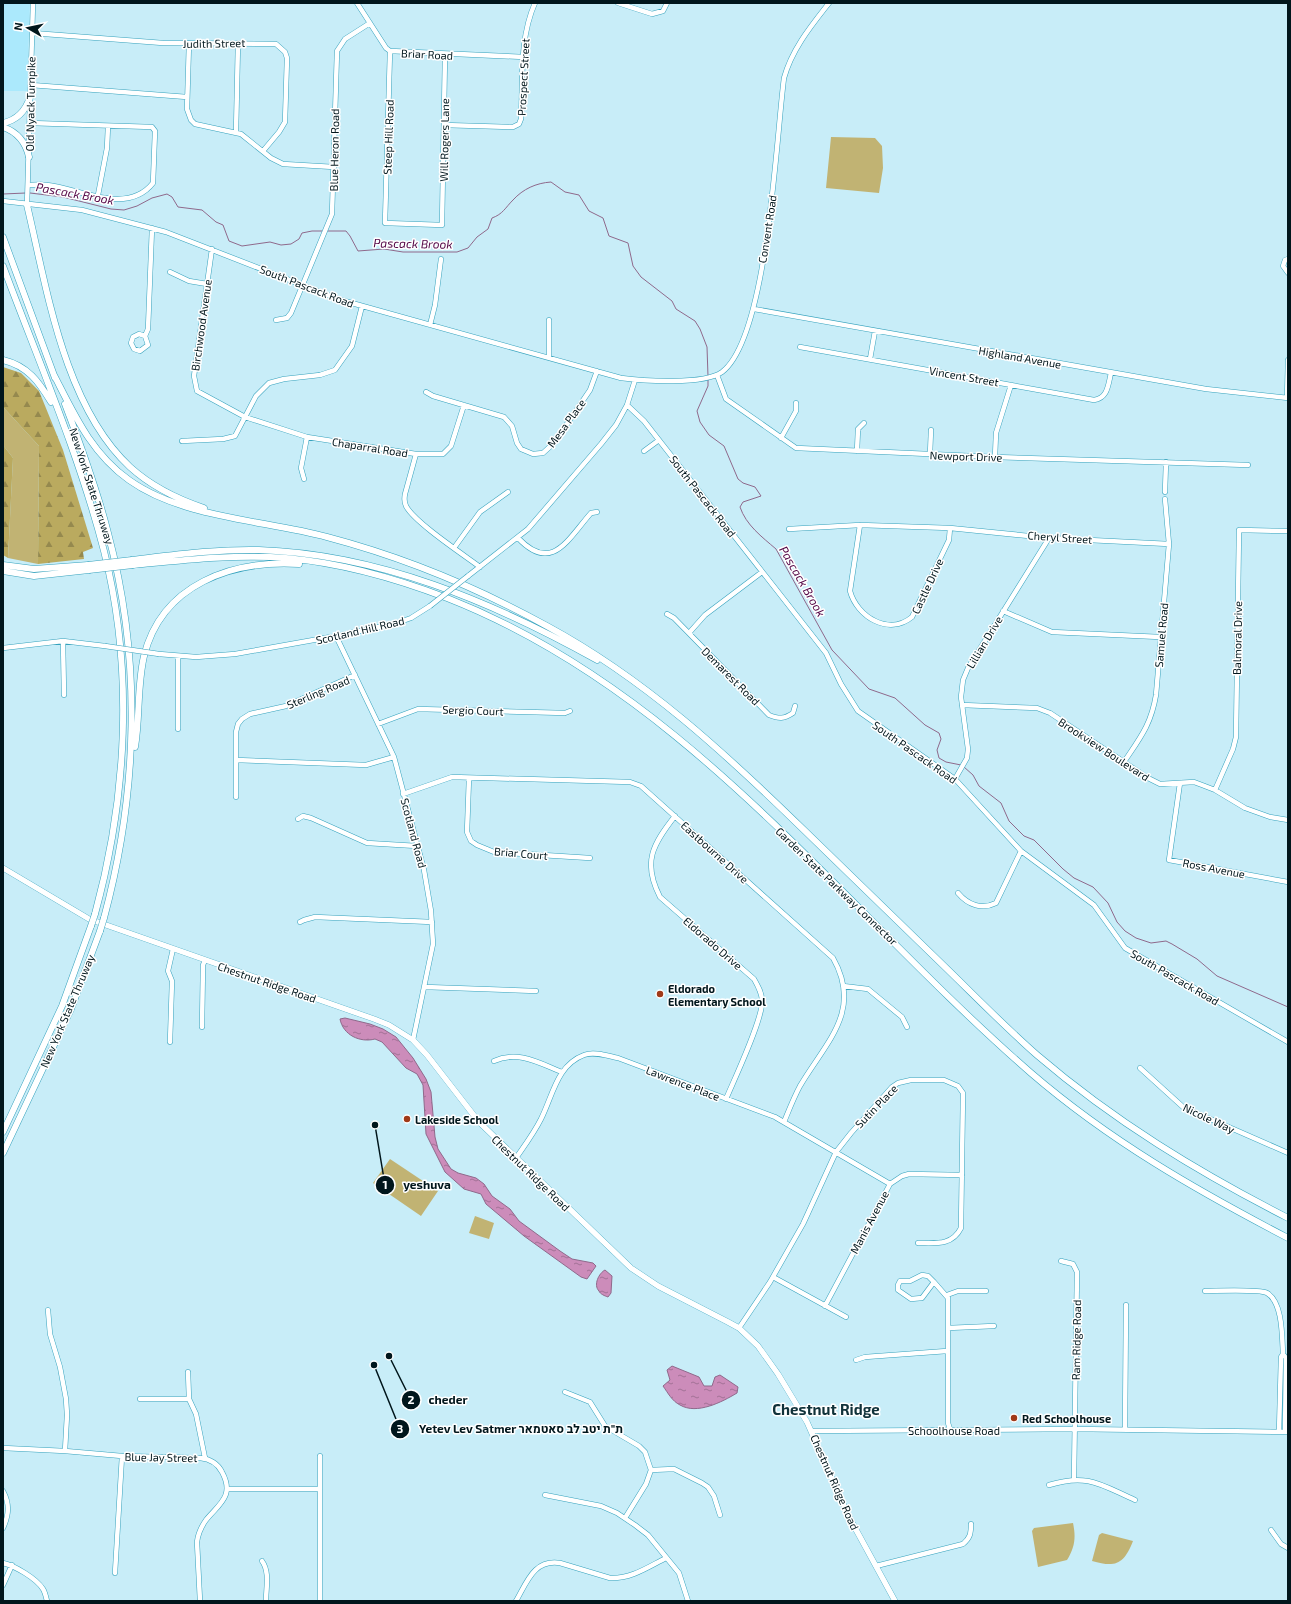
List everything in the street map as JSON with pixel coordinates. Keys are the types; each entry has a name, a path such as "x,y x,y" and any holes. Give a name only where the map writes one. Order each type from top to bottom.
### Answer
{"highway":[{"path":"3,123 21,114 27,106 30,97"},
{"path":"3,127 19,136 26,147 29,157"},
{"path":"27,205 53,315 64,352 83,399 103,435 130,467 156,486 184,501 230,516"},
{"name":"New York State Thruway","path":"3,237 102,507 122,596 131,681 132,732 129,784 117,862 104,918 71,1009 3,1154"},
{"name":"New York State Thruway","path":"3,266 88,496 104,551 113,598 121,665 122,715 120,783 110,850 95,914 62,1006 3,1132"},
{"path":"3,360 20,366 34,376 59,416"},
{"path":"54,375 85,435 103,458 123,476 145,490 163,499 189,508 336,539 434,572 490,596 548,626 636,682"},
{"path":"133,563 202,552 257,550 312,555 366,565 425,582 490,606 558,638 636,682"},
{"path":"3,565 34,569 89,567 210,558 257,557 311,561 364,571"},
{"path":"129,784 136,743 141,676 146,652 158,623 181,596 194,586 212,576 250,566 297,564 364,571"},
{"path":"3,571 34,576 89,567"},
{"name":"Garden State Parkway Connector","path":"364,571 429,591 504,623 564,655 632,700 685,742 726,778 994,1039 1055,1093 1109,1134 1166,1171 1288,1238"},
{"name":"Garden State Parkway Connector","path":"636,682 684,718 730,758 998,1019 1063,1077 1117,1118 1168,1152 1215,1180 1288,1218"}],"main road":[{"name":"Chestnut Ridge Road","path":"3,868 89,919 374,1019 389,1025 413,1040 427,1055 478,1122 632,1268 658,1286 739,1328 766,1357 793,1396 812,1431 848,1515 895,1601"}],"street":[{"name":"Old Nyack Turnpike","path":"27,205 33,3"},
{"name":"Briar Road","path":"357,3 386,48 390,51 445,55 524,57"},
{"name":"Prospect Street","path":"444,125 513,127 519,124 521,119 526,28 535,3"},
{"path":"618,3 652,14 663,10 667,3"},
{"name":"Convent Road","path":"715,376 727,367 734,356 754,309 772,202 784,78 788,63 795,50 829,3"},
{"name":"Blue Heron Road","path":"276,320 287,318 291,313 324,237 333,207 337,51 345,40 370,23"},
{"name":"Judith Street","path":"32,33 163,43 276,44 285,52 287,58 285,122 279,132 263,151"},
{"path":"189,43 187,97 188,115 195,124 236,132 247,137 277,162 283,164 334,167"},
{"path":"236,132 238,43"},
{"name":"Steep Hill Road","path":"390,51 385,223 442,225"},
{"name":"Will Rogers Lane","path":"442,225 445,55"},
{"path":"31,86 187,97"},
{"path":"28,187 47,185 112,199 130,197 149,187 153,180 155,129 30,123"},
{"path":"98,195 107,148 108,126"},
{"name":"South Pascack Road","path":"3,201 27,205 82,210 152,228 212,248 303,286 362,306 597,371 635,380"},
{"path":"146,336 148,329 152,228"},
{"name":"Birchwood Avenue","path":"212,248 194,384 197,391 245,417"},
{"path":"430,325 435,305 441,259"},
{"path":"1288,259 1285,260 1283,266 1288,273"},
{"path":"170,272 189,281 207,284"},
{"path":"182,441 229,438 235,436 256,396 269,383 284,379 320,375 335,370 352,346 362,306"},
{"name":"Highland Avenue","path":"754,309 1206,389 1288,398"},
{"path":"549,320 549,357"},
{"path":"870,359 874,331"},
{"name":"Vincent Street","path":"800,347 1094,400 1101,398 1106,393 1111,373"},
{"path":"1288,360 1288,398"},
{"name":"Mesa Place","path":"426,392 434,396 504,417 512,426 517,443 521,449 533,454 543,453 554,443 590,390 597,371"},
{"path":"635,380 700,379 715,376"},
{"name":"Newport Drive","path":"715,376 726,399 796,448 995,457 1248,465"},
{"name":"Scotland Hill Road","path":"3,648 63,641 178,656 235,654 336,636 397,623 411,618 430,606 518,538 602,444 628,405 635,380"},
{"path":"995,457 996,433 1012,385"},
{"path":"781,438 796,411 796,403"},
{"name":"Chaparral Road","path":"245,417 307,436 416,454 443,454 451,446 464,405"},
{"name":"South Pascack Road","path":"628,405 659,440 826,654 841,684 858,711 955,779 1021,851 1094,905 1124,948 1288,1042"},
{"path":"857,451 858,430 864,423"},
{"path":"930,454 931,430"},
{"path":"304,479 301,468 307,436"},
{"path":"644,450 659,440"},
{"path":"416,454 405,494 404,500 406,507 416,518 480,567"},
{"path":"1164,492 1166,462"},
{"path":"454,548 480,512 508,492"},
{"name":"Samuel Road","path":"1124,762 1147,728 1153,711 1156,695 1169,544 1165,499"},
{"path":"518,538 533,552 541,554 551,553 561,548 591,513 597,512"},
{"name":"Cheryl Street","path":"789,529 860,525 950,528 1049,538 1169,544"},
{"name":"Castle Drive","path":"860,525 850,591 852,600 865,616 890,626 906,622 912,618 949,540 950,528"},
{"name":"Balmoral Drive","path":"1215,790 1233,749 1236,737 1239,530 1288,531"},
{"name":"Lillian Drive","path":"955,779 964,763 968,749 961,697 963,680 968,668 1049,538"},
{"path":"689,633 705,615 762,572"},
{"path":"1003,611 1052,632 1160,638"},
{"name":"Demarest Road","path":"667,614 674,618 770,715 777,718 786,718 793,713 795,706"},
{"name":"Scotland Road","path":"336,636 394,757 424,870 432,922 433,944 413,1040"},
{"path":"63,641 64,695"},
{"path":"178,656 178,729"},
{"name":"Sterling Road","path":"236,797 236,732 238,724 242,719 250,714 286,706 355,675"},
{"name":"Brookview Boulevard","path":"962,705 1037,708 1050,713 1148,778 1160,784 1194,782 1215,790 1245,808 1270,817 1288,820"},
{"name":"Sergio Court","path":"378,724 409,711 418,709 565,713 570,711"},
{"path":"236,760 366,766 394,757"},
{"name":"Eastbourne Drive","path":"403,794 452,777 630,782 641,786 833,958 838,967 844,986 845,999 839,1024 799,1088 784,1122"},
{"name":"Briar Court","path":"469,778 468,832 471,841 477,845 494,852 590,858"},
{"name":"Ross Avenue","path":"1180,783 1168,860 1288,882"},
{"path":"298,819 303,816 311,818 374,845 417,846"},
{"name":"Eldorado Drive","path":"675,816 659,837 653,849 652,872 660,897 754,979 758,985 761,996 761,1013 726,1099"},
{"path":"958,893 963,899 971,904 988,906 996,902 1021,851"},
{"path":"300,922 315,917 432,922"},
{"path":"170,1042 172,981 168,971 174,949"},
{"path":"202,1027 205,960"},
{"path":"425,986 536,991"},
{"path":"844,986 868,989 902,1017 907,1027"},
{"name":"Lawrence Place","path":"516,1158 534,1133 562,1072 571,1062 585,1054 601,1055 618,1058 784,1122 890,1184"},
{"path":"494,1061 504,1056 520,1056 562,1072"},
{"name":"Nicole Way","path":"1140,1068 1183,1107 1288,1153"},
{"name":"Sutin Place","path":"739,1328 773,1277 803,1224 836,1152 851,1132 898,1083 911,1080 944,1080 958,1086 963,1092 962,1223 959,1233 949,1241 918,1242"},
{"name":"Manis Avenue","path":"825,1306 890,1184 902,1176 909,1174 962,1175"},
{"name":"Ram Ridge Road","path":"1061,1261 1073,1264 1077,1272 1074,1479"},
{"path":"934,1282 924,1296 916,1300 909,1298 898,1288 900,1281 910,1281 922,1275 928,1276 934,1282 947,1295 948,1423 950,1429"},
{"path":"773,1277 846,1317"},
{"path":"947,1295 958,1291 986,1291"},
{"path":"1205,1291 1262,1291 1273,1298 1279,1312 1283,1354 1286,1358 1287,1432"},
{"path":"1125,1429 1126,1305"},
{"path":"48,1310 50,1334 60,1367 66,1399 67,1415 65,1450"},
{"path":"948,1328 994,1326"},
{"path":"856,1360 865,1357 947,1351"},
{"path":"1279,1432 1281,1357 1283,1354"},
{"path":"188,1372 189,1399 196,1414 205,1458"},
{"path":"565,1392 590,1402 606,1426 639,1446 645,1452 651,1470 646,1484 625,1518"},
{"path":"140,1398 189,1399"},
{"name":"Schoolhouse Road","path":"812,1431 1125,1429 1287,1432"},
{"name":"Blue Jay Street","path":"3,1448 65,1450 122,1456 205,1458 211,1460 221,1469 227,1489"},
{"path":"115,1573 122,1456"},
{"path":"320,1456 320,1601"},
{"path":"651,1470 674,1469 702,1483 708,1487 714,1496 720,1515"},
{"path":"1049,1485 1074,1479 1097,1482 1135,1500"},
{"path":"200,1601 197,1542 198,1535 207,1518 222,1503 227,1489 320,1489"},
{"path":"3,1491 8,1503 9,1512 3,1528"},
{"path":"545,1495 601,1506 625,1518 648,1535 681,1577 688,1601"},
{"path":"876,1566 962,1544 968,1540 971,1534 971,1524"},
{"path":"1271,1530 1281,1544 1288,1548"},
{"path":"516,1601 532,1574 541,1565 553,1562 560,1563 610,1578 619,1578 638,1572 666,1558"},
{"path":"262,1561 266,1566 267,1574 266,1601"},
{"path":"3,1563 12,1565 27,1574 42,1588 47,1601"},
{"path":"3,1585 12,1565"}],"shaded area":[{"path":"3,3 30,3 27,91 3,91"},
{"path":"831,137 875,138 882,146 883,168 879,193 826,188"},
{"path":"3,407 39,446 38,564 8,558 13,458 3,445"},
{"path":"390,1159 438,1191 421,1216 373,1183"},
{"path":"475,1216 494,1223 489,1239 469,1233"},
{"path":"1073,1523 1074,1542 1072,1551 1067,1560 1038,1567 1032,1531 1034,1528"},
{"path":"1102,1533 1133,1541 1126,1555 1118,1562 1107,1564 1092,1561 1099,1535"}],"green space":[{"path":"3,367 21,373 39,391 63,450 93,548 83,552 84,559 38,564 39,446 3,407"},
{"path":"3,445 13,458 8,558 3,555"}],"water":[{"path":"345,1018 383,1029 396,1037 413,1058 426,1079 431,1092 435,1137 438,1149 451,1169 458,1173 476,1178 484,1184 492,1196 510,1209 519,1221 572,1259 593,1263 596,1266 587,1279 581,1277 524,1236 486,1204 481,1194 464,1189 445,1172 426,1134 423,1085 417,1074 406,1068 382,1042 375,1039 358,1039 348,1033 342,1025 340,1019"},
{"path":"605,1270 612,1276 611,1293 608,1297 600,1293 597,1288 599,1276"},
{"path":"672,1366 699,1377 704,1386 712,1386 715,1377 720,1375 738,1387 737,1393 709,1406 694,1409 687,1408 672,1399 663,1386 670,1380 667,1370"}],"waterway":[{"name":"Pascack Brook","path":"328,231 346,231 358,251 384,249 403,252 457,252 468,248 477,237 488,229 492,218 501,213 525,190 535,185 551,182 565,192 579,195 589,211 603,218 609,236 628,243 633,266 641,277 672,301 676,309 695,321 707,347 708,376"},
{"name":"Pascack Brook","path":"3,194 26,193"},
{"name":"Pascack Brook","path":"30,193 63,197 111,209 124,210 137,206 152,198 167,194 172,197 178,207 202,210 216,222 223,225 229,241 242,246 270,242 281,245 291,244 299,239 302,233 322,231"},
{"name":"Pascack Brook","path":"708,379 708,386 697,411 700,422 709,435 724,446 738,479 743,483 755,487 761,496 743,502 740,507 746,519 750,525 776,549 832,650 869,689 895,698 925,725 939,733 941,739 937,750 939,758 946,762 961,765"},
{"name":"Pascack Brook","path":"964,767 973,775 979,786 1001,803 1009,821 1024,836 1034,840 1074,878 1093,887 1108,903 1117,922 1125,931 1136,938 1151,943 1166,941 1197,959 1217,976 1288,1007"}],"place":[{"name":"Eldorado Elementary School","path":"660,994"},
{"name":"Lakeside School","path":"407,1119"},
{"name":"yeshuva","path":"375,1125"},
{"name":"cheder","path":"389,1356"},
{"name":"Yetev Lev Satmer ת\"ת יטב לב סאטמאר","path":"374,1365"},
{"name":"Red Schoolhouse","path":"1014,1418"}],"district":[{"name":"Chestnut Ridge","path":"826,1409"}]}
